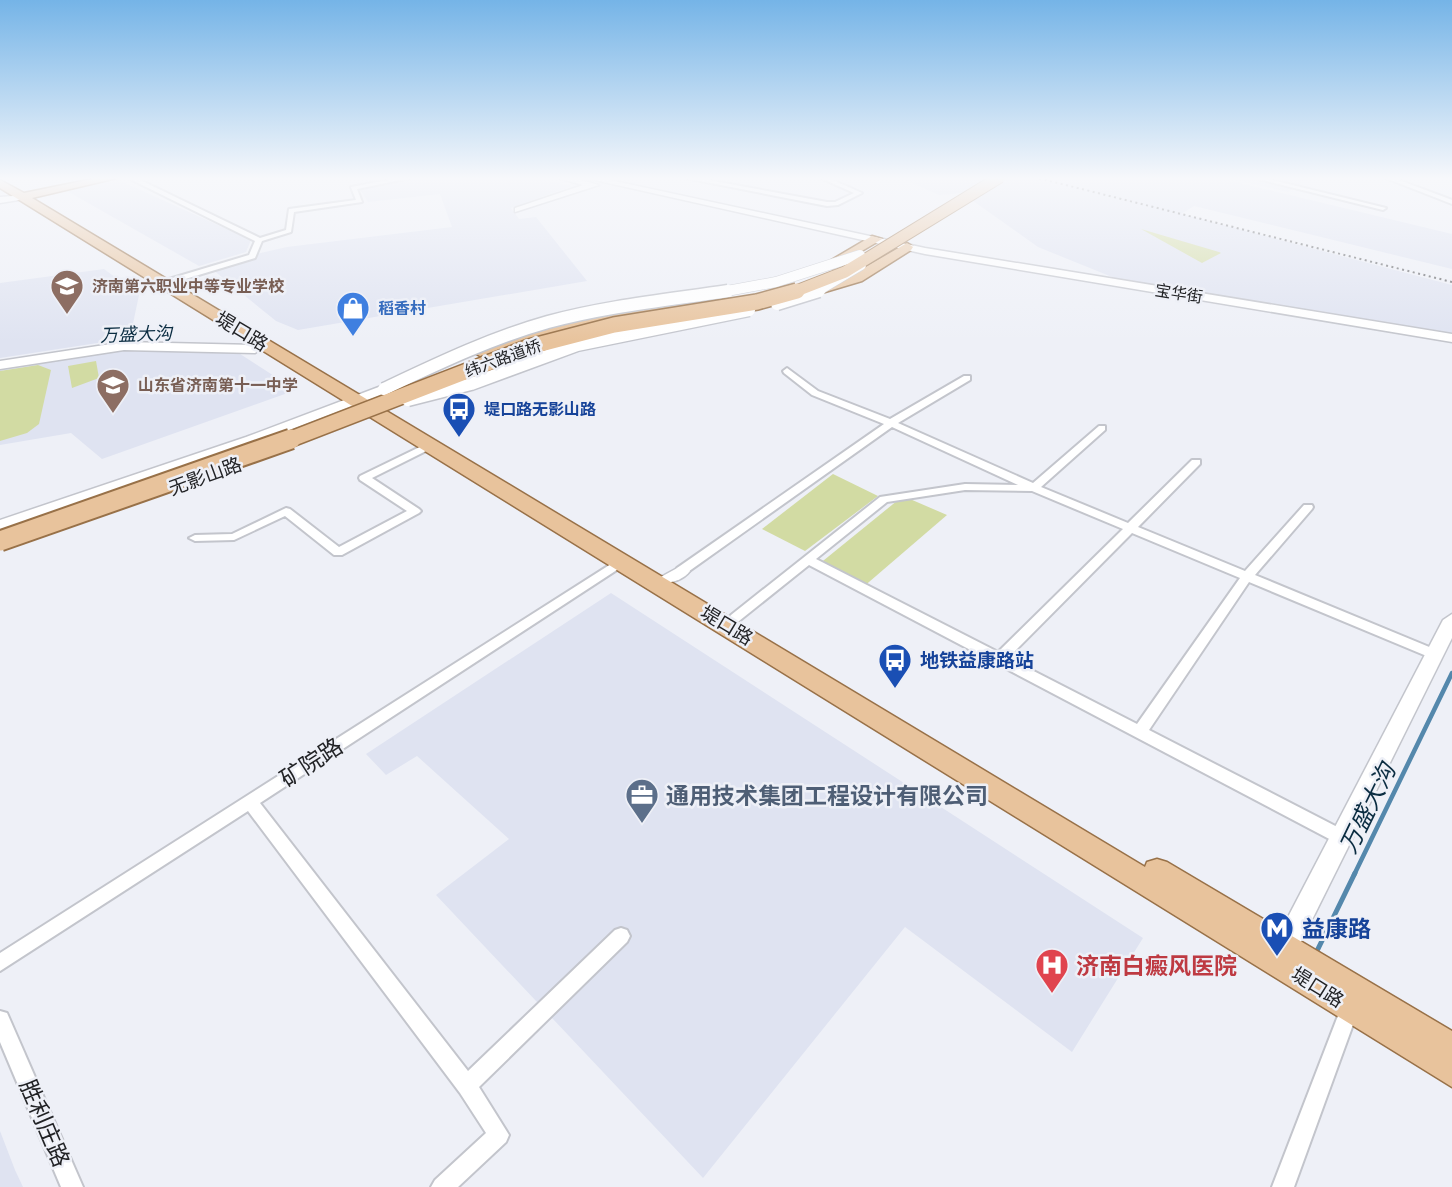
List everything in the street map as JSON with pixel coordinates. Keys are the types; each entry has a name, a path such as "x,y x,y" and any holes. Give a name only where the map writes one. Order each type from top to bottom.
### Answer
{"main road":[{"name":"堤口路","path":"85,232 166,282 675,575 735,618 1452,1049"},
{"name":"宝华街","path":"800,232 868,249 907,247 1452,338"},
{"name":"宝华街","path":"803,232 868,249"},
{"name":"纬六路道桥","path":"0,541 285,441 529,347 614,325 775,298 822,283 895,232"},
{"name":"纬六路道桥","path":"0,530 250,444 509,347 586,326 775,291 811,279 898,232"},
{"path":"408,400 523,354 557,344 779,302 857,278 907,247"},
{"name":"无影山路","path":"0,524 373,401 408,400 471,384 577,345 801,298 834,285 868,249"},
{"path":"373,401 502,343 577,322 760,289 804,278 868,249"},
{"path":"0,365 124,346 255,349"},
{"name":"堤口路","path":"373,401 430,445 1452,1070"},
{"name":"无影山路","path":"0,548 220,472 373,401"},
{"path":"1285,948 1452,620"}],"street":[{"path":"243,232 259,240 284,232"},
{"path":"166,282 252,256 259,240"},
{"path":"787,370 815,393 891,423 1034,488 1434,654"},
{"path":"675,575 891,423 967,378"},
{"path":"735,618 884,499 965,487 1034,488 1102,428"},
{"path":"195,538 234,537 286,511 338,552 415,511 364,478 430,445"},
{"path":"999,659 1128,527 1196,462"},
{"path":"1140,732 1247,576 1308,507"},
{"path":"807,559 1341,837"},
{"name":"矿院路","path":"0,963 622,561"},
{"path":"249,802 467,1086 499,1135 442,1187"},
{"path":"467,1086 621,936"},
{"path":"1283,1187 1350,1007"},
{"name":"胜利庄路","path":"0,1020 72,1187"}],"shaded area":[{"path":"140,232 234,232 251,240 246,252 199,266"},
{"path":"408,232 548,232 587,281 298,330 276,321 207,265 287,247"},
{"path":"1017,232 1251,232 1452,285 1452,336 1122,281 1038,247"},
{"path":"1302,232 1452,234 1452,269"},
{"name":"济南第六职业中等专业学校","path":"104,269 139,295 130,338 0,358 0,283"},
{"name":"山东省济南第十一中学","path":"122,348 237,352 296,390 102,459 71,433 0,445 0,367"},
{"path":"611,593 1143,938 1072,1052 905,927 703,1178 436,895 509,839 417,756 386,775 366,754"},
{"path":"0,1131 15,1170 23,1187 0,1187"}],"green space":[{"path":"1147,232 1221,253 1202,263"},
{"path":"96,361 99,378 72,388 68,366"},
{"path":"38,365 51,370 39,424 27,433 0,441 0,371"},
{"path":"833,474 878,496 805,551 762,529"},
{"path":"903,496 947,515 862,588 818,565"}],"waterway":[{"name":"万盛大沟","path":"1354,875 1452,673"},
{"name":"万盛大沟","path":"1315,955 1355,873"}],"railway":[{"path":"1255,232 1452,282"}],"place":[{"name":"济南第六职业中等专业学校","path":"67,316"},
{"name":"稻香村","path":"353,338"},
{"name":"山东省济南第十一中学","path":"113,415"},
{"name":"堤口路无影山路","path":"459,439"},
{"name":"地铁益康路站","path":"895,690"},
{"name":"通用技术集团工程设计有限公司","path":"642,825"},
{"name":"益康路","path":"1277,958"},
{"name":"济南白癜风医院","path":"1052,995"}]}
